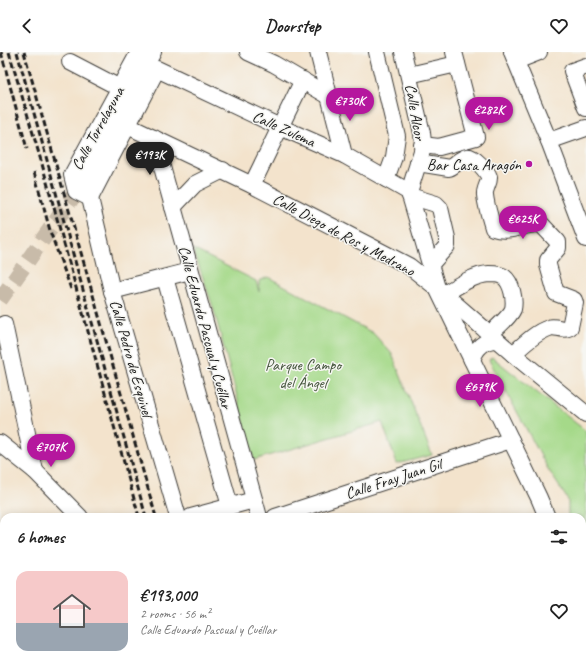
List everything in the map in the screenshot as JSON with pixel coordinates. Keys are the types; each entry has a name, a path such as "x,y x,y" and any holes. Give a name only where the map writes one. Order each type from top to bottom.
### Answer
{"street":[{"name":"Calle Torrelaguna","path":"139,52 72,175 76,191 90,198 157,69"},
{"name":"Calle Torrelaguna","path":"82,184 153,52"},
{"path":"248,52 277,58 303,80 329,96"},
{"path":"318,52 344,155"},
{"name":"Calle Alcor","path":"377,52 397,136 394,157 386,179"},
{"name":"Calle Alcor","path":"403,52 422,133 422,145 410,194"},
{"path":"539,52 514,56 549,141 586,239"},
{"path":"422,145 439,147 476,137 455,58"},
{"name":"Calle Alcor","path":"409,75 455,58"},
{"path":"70,62 120,88"},
{"name":"Calle Zulema","path":"157,69 280,127 344,155 410,194 436,204 440,208 447,238 447,246 430,264"},
{"path":"579,69 586,108"},
{"path":"252,185 303,80"},
{"name":"Calle Diego de Ros y Medrano","path":"128,126 223,170 409,266 440,291 545,513"},
{"path":"549,141 586,128"},
{"name":"Calle Eduardo Pascual y Cuéllar","path":"154,138 257,513"},
{"path":"418,163 449,168 470,156 475,159 489,175 485,193 493,228 509,231 529,225 541,224 558,242 558,248 548,260 548,265 556,293 574,300 575,303 570,327 568,329 547,328 513,354"},
{"path":"173,207 195,184 223,170"},
{"path":"410,194 430,264 440,291 586,414"},
{"name":"Calle Pedro de Esquivel","path":"90,198 112,291 177,513"},
{"path":"112,291 190,271"},
{"path":"440,291 488,274 497,274 504,277 511,289 513,309 493,337 475,352 472,360"},
{"name":"Calle Eduardo Pascual y Cuéllar","path":"165,278 230,506"},
{"path":"4,324 35,471"},
{"name":"Calle Fray Juan Gil","path":"287,513 511,440"},
{"path":"0,443 35,471 76,513"},
{"path":"205,513 254,500"}],"green space":[{"name":"Parque Campo del Ángel","path":"193,249 256,281 259,292 259,281 268,277 373,333 392,354 432,455 397,464 382,422 254,460 213,307"},
{"path":"492,357 586,431 586,513 568,513 568,500 548,469 489,360"}],"tunnel":[{"path":"0,300 82,184"}],"railway":[{"path":"1,52 27,149"},
{"path":"9,52 42,164 138,513"},
{"path":"17,52 145,513"},
{"path":"24,52 155,513"},
{"path":"34,172 51,234 71,289"}],"place":[{"name":"Bar Casa Aragón","path":"529,164"}]}
